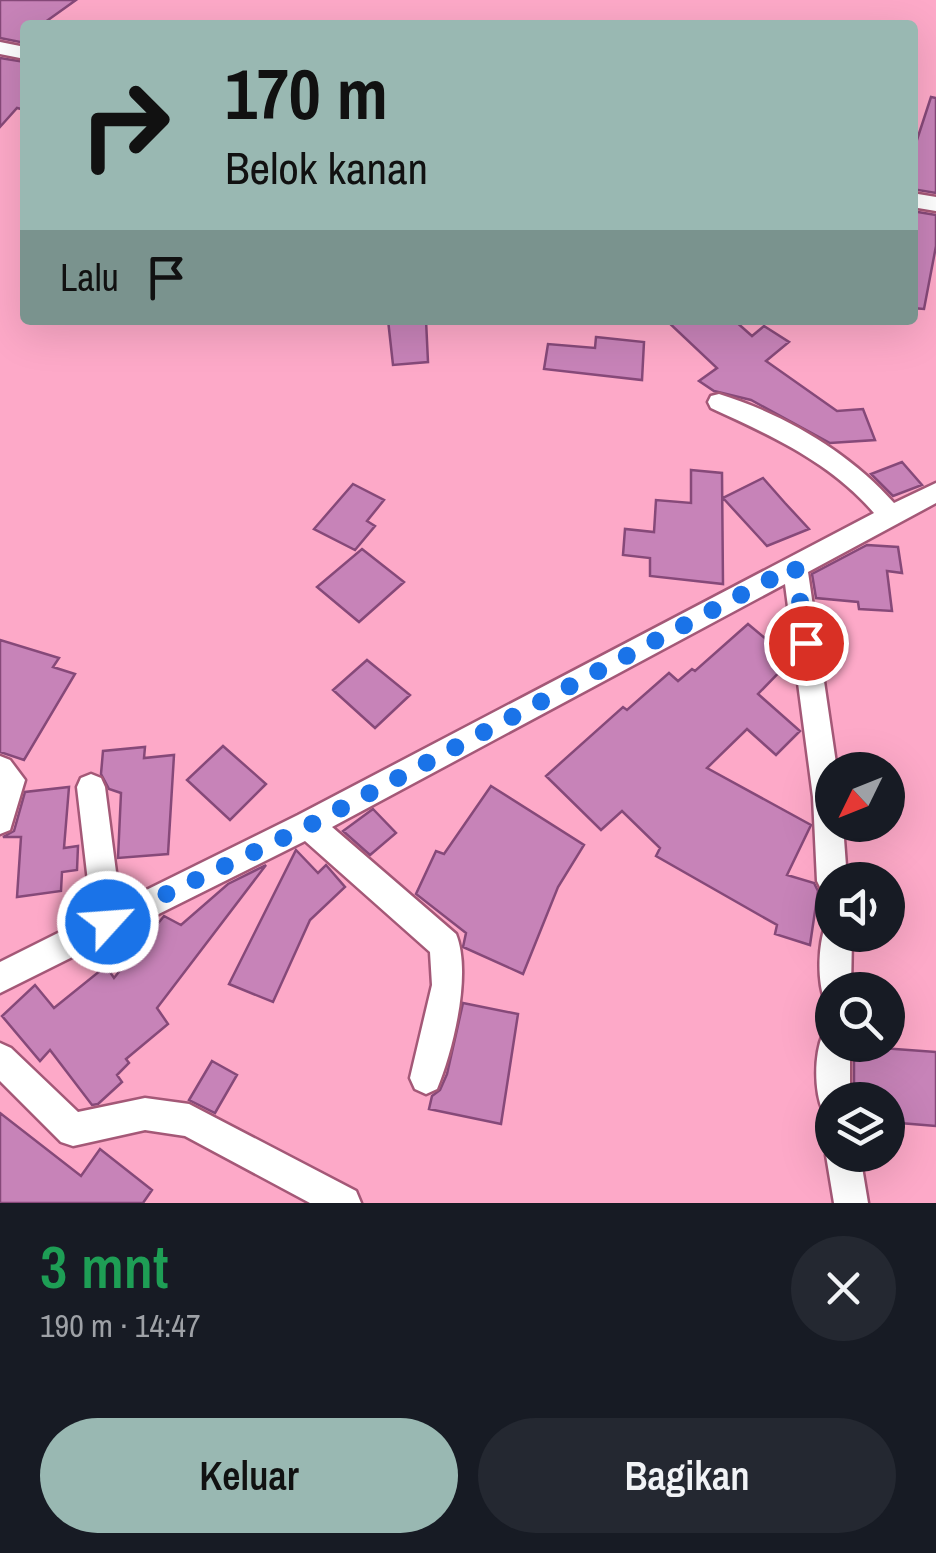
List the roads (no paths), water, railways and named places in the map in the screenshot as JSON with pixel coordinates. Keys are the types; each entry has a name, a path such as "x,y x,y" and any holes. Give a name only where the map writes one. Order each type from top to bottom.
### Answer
{"street":[{"path":"720,402 846,466 890,515"},
{"path":"0,978 308,826 936,492"},
{"path":"795,566 827,797 831,862"},
{"path":"0,770 11,780 0,820"},
{"path":"90,787 108,922"},
{"path":"308,826 445,944 447,986 426,1078"},
{"path":"0,1060 73,1130 145,1114 189,1120 344,1203"},
{"path":"845,1172 850,1203"}]}
